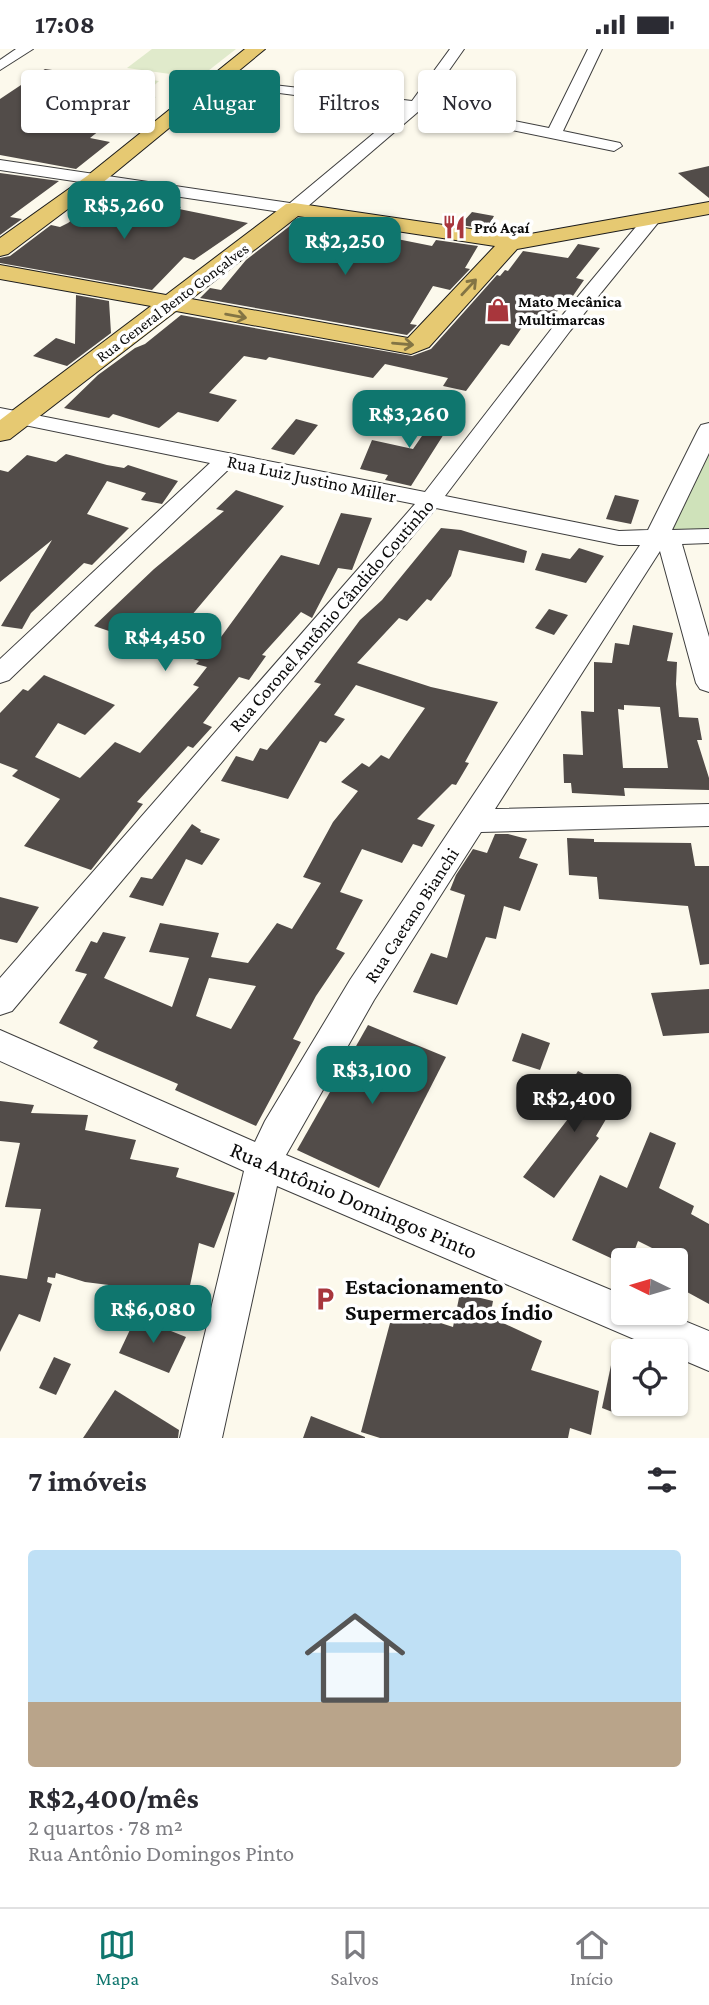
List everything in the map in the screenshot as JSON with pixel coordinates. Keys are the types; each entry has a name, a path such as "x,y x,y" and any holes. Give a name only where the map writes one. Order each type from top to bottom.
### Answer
{"main road":[{"path":"231,70 256,49"},
{"path":"0,249 94,180 169,120"},
{"path":"294,209 510,243 709,208"},
{"name":"Rua General Bento Gonçalves","path":"6,421 169,304 294,209"},
{"path":"0,272 413,345 420,342 510,243"}],"street":[{"path":"0,66 26,49"},
{"name":"Rua General Bento Gonçalves","path":"294,209 416,106 457,49"},
{"path":"553,135 595,49"},
{"path":"280,89 416,106 614,146"},
{"path":"0,165 294,209"},
{"name":"Rua Coronel Antônio Cândido Coutinho","path":"0,1001 429,502 563,327 651,220"},
{"name":"Rua Luiz Justino Miller","path":"6,421 226,460 619,538 709,536"},
{"name":"Rua Caetano Bianchi","path":"201,1438 264,1163 278,1132 362,990 471,821 663,536 709,430"},
{"path":"0,674 226,460"},
{"path":"663,536 709,683"},
{"path":"471,821 709,815"},
{"name":"Rua Antônio Domingos Pinto","path":"0,1045 264,1163 709,1351"}],"green space":[{"path":"152,49 236,49 209,70 169,70 169,74 127,68"},
{"path":"709,450 709,529 669,529"}],"building":[{"path":"21,85 21,133 96,133 90,138 110,142 76,169 0,155 0,99"},
{"path":"709,166 709,198 678,173"},
{"path":"0,173 59,181 10,217 22,219 0,235"},
{"path":"116,192 175,203 173,206 181,207 179,209 248,223 194,260 184,257 152,290 0,263 0,258 10,256 51,225 60,227 68,223 105,193"},
{"path":"472,212 494,216 487,229 447,223 449,220 463,222"},
{"path":"295,222 369,231 367,233 432,246 436,240 478,246 465,268 470,269 450,290 433,286 410,324 417,325 407,335 200,298 210,288 221,290 246,260"},
{"path":"578,244 600,248 576,278 584,280 566,306 562,305 547,325 525,323 509,346 501,344 466,391 443,386 448,378 385,364 373,378 269,357 266,360 244,356 209,393 237,400 218,422 178,412 159,428 113,414 109,418 64,408 98,375 135,348 145,344 181,315 412,356 431,349 497,275 508,271 523,251 568,258"},
{"path":"76,295 109,301 111,333 67,366 33,356 56,338 75,344"},
{"path":"448,398 461,407 411,486 385,480 388,475 360,469 372,440 413,449"},
{"path":"296,419 318,425 294,455 271,449"},
{"path":"66,454 107,465 124,468 128,465 178,481 162,504 141,500 146,493 107,481 87,514 129,528 92,565 84,563 31,613 22,629 1,626 52,540 0,582 0,470 8,472 27,455 56,462"},
{"path":"236,490 284,506 180,629 218,641 281,555 319,565 341,513 372,518 352,570 338,568 312,618 301,612 262,655 266,656 249,680 239,677 203,723 212,727 193,748 188,746 137,802 143,804 91,870 24,846 60,799 12,776 18,770 0,763 0,713 23,689 28,691 44,675 115,705 85,735 58,723 35,757 80,778 115,742 140,753 199,687 193,685 207,667 196,664 199,661 94,626 154,569 224,511 216,509"},
{"path":"615,495 639,500 631,524 606,519"},
{"path":"441,528 461,530 527,551 524,563 459,550 451,576 431,601 427,599 407,621 399,618 357,663 431,687 498,702 465,762 469,763 456,785 452,784 417,819 435,825 422,847 413,844 402,863 362,849 340,892 363,900 336,949 345,953 316,996 293,1039 301,1042 256,1126 175,1090 178,1084 93,1048 98,1041 59,1023 87,974 75,971 91,941 97,943 103,932 126,937 104,978 172,1007 189,958 149,952 160,923 219,933 211,957 248,963 277,923 292,929 321,883 303,877 333,822 358,791 341,782 362,763 369,767 381,755 389,759 425,708 356,685 334,715 345,719 326,743 320,741 288,799 221,781 236,756 253,761 260,748 267,750 321,684 314,682 360,620 382,600","holes":["209,978 256,986 231,1029 196,1016"]},
{"path":"579,548 604,556 586,583 535,570 542,553 570,559"},
{"path":"549,609 568,615 554,635 535,628"},
{"path":"633,625 673,633 667,661 677,662 679,717 698,718 702,740 697,740 709,778 709,790 624,788 625,796 572,793 571,783 564,783 563,754 583,755 581,711 594,712 594,662 612,663 615,643 629,645","holes":["624,705 660,707 668,768 623,768 618,709 624,710"]},
{"path":"192,824 201,830 200,832 220,839 202,865 186,859 163,906 129,897 141,877 152,879"},
{"path":"495,834 527,839 519,858 538,864 520,911 504,906 496,939 486,937 457,1005 413,992 431,953 447,958 465,895 450,890 456,875 473,849 487,853"},
{"path":"567,838 594,839 594,842 691,843 695,866 709,866 709,964 700,965 688,906 599,899 597,877 569,875"},
{"path":"0,897 39,907 17,943 0,939"},
{"path":"709,989 709,1033 663,1036 651,993"},
{"path":"368,1025 446,1057 379,1188 297,1150"},
{"path":"522,1033 550,1043 540,1070 512,1061"},
{"path":"578,1071 621,1094 596,1136 599,1138 554,1198 523,1177 578,1106 562,1097"},
{"path":"0,1101 34,1105 31,1113 88,1115 85,1130 136,1140 130,1159 179,1168 176,1177 235,1193 214,1248 199,1243 188,1295 85,1282 56,1273 55,1278 48,1277 47,1282 52,1284 40,1322 19,1314 0,1352 0,1275 27,1279 41,1209 5,1207 20,1143 0,1141"},
{"path":"650,1132 676,1143 659,1188 694,1206 691,1214 709,1224 709,1304 688,1293 688,1248 652,1248 638,1241 635,1248 611,1248 611,1258 572,1240 600,1175 627,1188"},
{"path":"460,1293 493,1301 490,1317 542,1341 531,1370 599,1391 591,1435 570,1428 568,1438 380,1438 361,1432 394,1308 453,1327"},
{"path":"136,1317 186,1337 169,1373 119,1353"},
{"path":"54,1357 71,1364 56,1395 39,1388"},
{"path":"611,1365 611,1411 602,1408"},
{"path":"115,1390 179,1430 178,1438 83,1438"},
{"path":"311,1416 365,1437 365,1438 303,1438"}],"place":[{"name":"Pró Açaí","path":"454,227"},
{"name":"Mato Mecânica Multimarcas","path":"498,310"},
{"name":"Estacionamento Supermercados Índio","path":"325,1299"}]}
